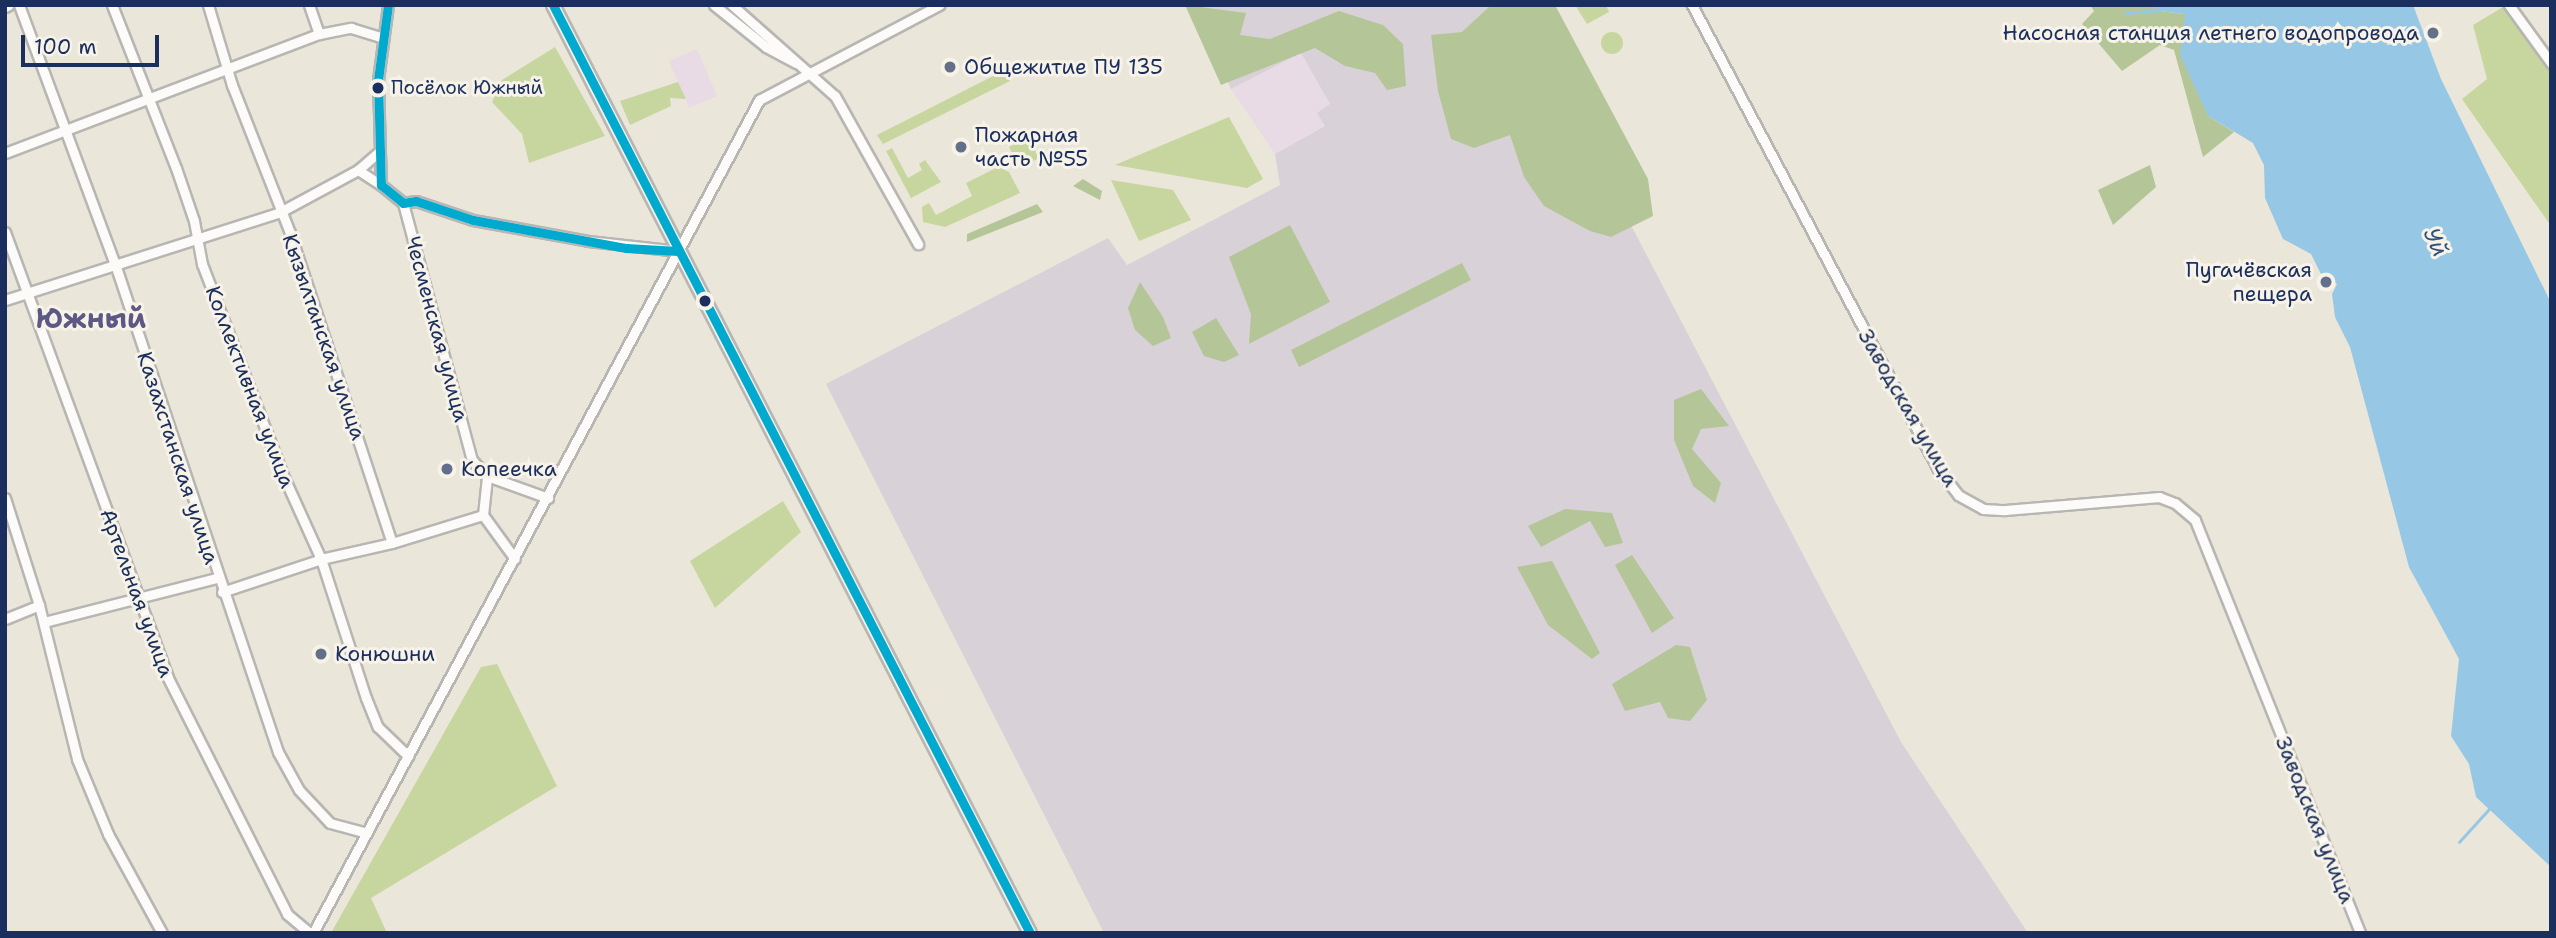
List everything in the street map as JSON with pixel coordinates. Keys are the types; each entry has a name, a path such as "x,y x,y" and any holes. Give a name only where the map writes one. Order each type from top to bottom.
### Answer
{"street":[{"name":"Казахстанская улица","path":"19,5 116,267 222,593 278,752 299,790 330,823 367,833"},
{"name":"Коллективная улица","path":"112,5 149,99 197,239 202,264 283,475 321,559 378,727 408,757"},
{"name":"Кызылтанская улица","path":"208,5 392,543"},
{"path":"309,5 319,34"},
{"path":"382,186 380,151 383,38 388,5"},
{"path":"552,5 1030,933"},
{"path":"714,5 766,47 810,71"},
{"path":"732,5 810,71 835,96 918,244"},
{"path":"312,933 548,498 759,100 939,5"},
{"name":"Заводская улица","path":"1692,5 1938,469 1958,495 1983,509 2005,510 2159,497 2175,503 2194,520 2360,933"},
{"path":"2509,5 2551,63"},
{"path":"5,153 230,71 319,34 351,28 383,38"},
{"path":"5,300 116,267 280,212 358,170 380,151"},
{"path":"358,170 402,203 416,201 473,220 588,242 678,251"},
{"name":"Чесменская улица","path":"402,203 472,460 487,476"},
{"name":"Артельная улица","path":"5,232 168,678 248,844 287,914 312,933"},
{"path":"515,559 483,515 487,476 548,498"},
{"path":"5,498 44,622 77,759 108,834 162,933"},
{"path":"222,593 321,559 392,543 483,515"},
{"path":"44,622 141,600 217,578"},
{"path":"5,619 39,606"}],"shaded area":[{"path":"1192,5 1516,5 1901,742 2028,933 1104,933 826,384 1108,238 1127,265 1280,185 1275,154 1325,126 1317,113 1330,104 1301,53 1231,89"},
{"path":"697,49 717,96 689,108 669,61"},
{"path":"1301,53 1331,105 1326,125 1275,154 1231,89"}],"green space":[{"path":"1185,5 1246,13 1240,35 1270,39 1339,11 1383,25 1403,44 1406,86 1387,90 1375,73 1345,66 1315,48 1221,85"},
{"path":"1491,5 1555,5 1648,179 1653,216 1611,237 1590,231 1544,206 1524,177 1510,135 1474,148 1451,139 1438,91 1431,35 1462,32"},
{"path":"1575,5 1606,5 1609,12 1587,24"},
{"path":"2090,5 2155,5 2158,11 2185,14 2208,116 2234,132 2203,157 2174,50 2160,45 2122,71 2082,24 2094,11"},
{"path":"2503,7 2551,71 2551,226 2462,99 2487,79 2473,25"},
{"path":"1612,32 1620,35 1623,43 1620,51 1612,54 1604,51 1601,43 1604,35"},
{"path":"555,47 605,136 529,163 522,134 492,102 502,80"},
{"path":"1005,70 1010,81 883,144 877,135"},
{"path":"678,82 686,99 670,98 671,106 630,125 620,101"},
{"path":"1229,117 1263,179 1247,188 1115,165"},
{"path":"1028,137 1039,158 1027,164 1024,157 1014,157 1009,147"},
{"path":"892,148 908,178 922,170 919,164 925,160 941,182 911,198 886,151"},
{"path":"2150,165 2156,187 2113,225 2098,190"},
{"path":"998,167 1009,172 1020,193 945,227 923,222 922,207 929,203 936,215 972,196 966,183"},
{"path":"1083,179 1102,191 1100,200 1073,186"},
{"path":"1111,180 1173,190 1191,220 1139,241"},
{"path":"1037,204 1043,212 967,242 967,234"},
{"path":"1290,225 1330,302 1249,344 1251,314 1229,257"},
{"path":"1462,263 1471,280 1299,367 1291,350"},
{"path":"1140,282 1163,317 1171,338 1153,346 1135,330 1128,308"},
{"path":"1216,318 1239,355 1224,362 1204,356 1192,332"},
{"path":"1701,389 1729,426 1701,429 1692,449 1721,483 1715,503 1693,486 1674,440 1674,400"},
{"path":"783,501 801,532 715,608 690,561"},
{"path":"1565,509 1612,513 1623,543 1605,547 1590,521 1541,547 1528,526"},
{"path":"1632,555 1674,618 1652,633 1615,565"},
{"path":"1552,561 1600,653 1592,659 1548,625 1517,567"},
{"path":"1676,645 1690,647 1707,700 1690,721 1668,718 1660,702 1625,711 1612,684"},
{"path":"497,664 557,786 371,898 387,933 331,933 481,667"}],"water":[{"name":"Уй","path":"2155,5 2413,5 2441,79 2551,303 2551,867 2476,797 2469,764 2451,736 2459,659 2409,567 2350,347 2335,317 2332,294 2337,284 2321,274 2311,254 2283,239 2265,198 2264,165 2253,143 2208,116 2180,55 2185,14 2158,11"}],"waterway":[{"path":"2126,13 2161,10"},
{"path":"2459,842 2490,808"}],"transit line":[{"path":"388,5 378,80 381,185 403,203 416,201 473,220 626,248 678,251"},
{"path":"553,5 1030,933"}],"place":[{"name":"Насосная станция летнего водопровода","path":"2433,33"},
{"name":"Общежитие ПУ 135","path":"950,67"},
{"name":"Посёлок Южный","path":"378,88"},
{"name":"Пожарная часть №55","path":"961,147"},
{"name":"Пугачёвская пещера","path":"2326,282"},
{"name":"Копеечка","path":"447,469"},
{"name":"Конюшни","path":"321,654"}],"district":[{"name":"Южный","path":"91,318"}]}
